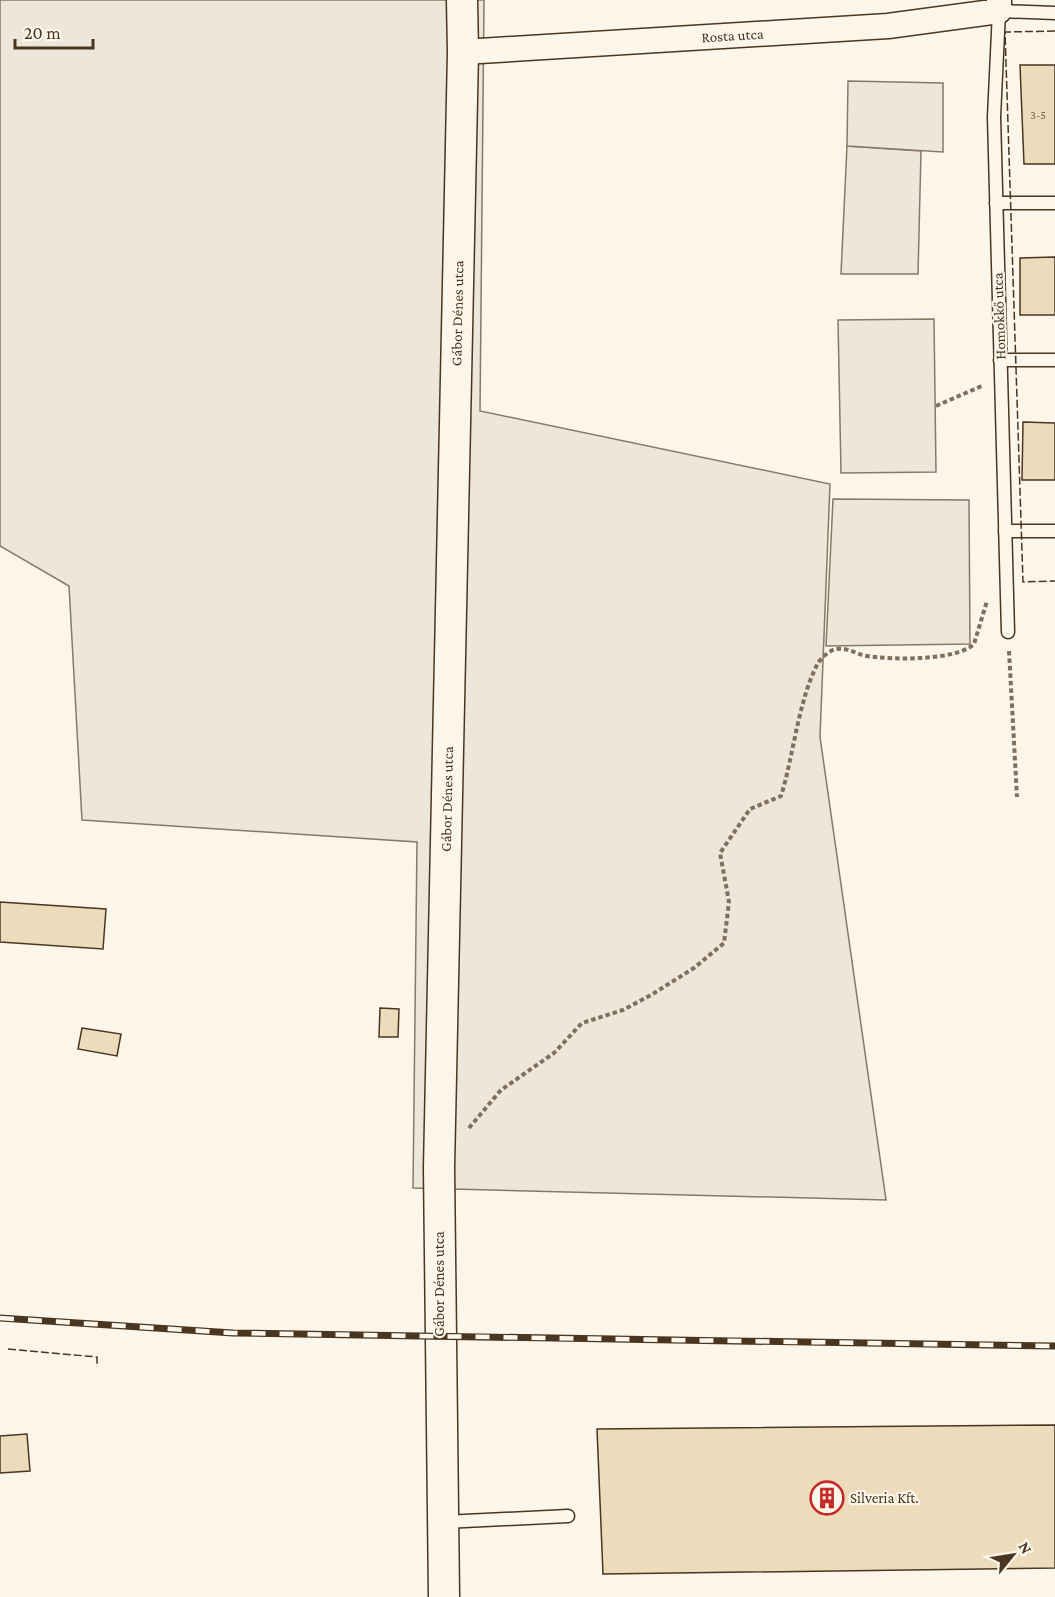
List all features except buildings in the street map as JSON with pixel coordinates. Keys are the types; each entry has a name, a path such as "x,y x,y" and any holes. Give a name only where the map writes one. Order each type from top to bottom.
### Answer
{"street":[{"name":"Gábor Dénes utca","path":"444,1597 439,1168 463,52 462,0"},
{"name":"Rosta utca","path":"463,52 888,26 999,5"}],"lane":[{"path":"999,5 1055,13"},
{"name":"Homokkő utca","path":"999,5 994,117 1008,632"},
{"path":"996,203 1055,203"},
{"path":"1000,360 1055,360"},
{"path":"1005,531 1055,531"},
{"path":"443,1522 568,1516"}],"path":[{"path":"936,406 1001,377"},
{"path":"467,1130 501,1090 554,1053 582,1023 623,1010 651,995 694,968 724,943 729,902 720,853 750,809 781,796 792,758 802,705 819,661 834,649 850,649 866,656 936,657 970,648 974,644 982,611 1006,570"},
{"path":"1008,632 1017,797"}],"shaded area":[{"path":"0,0 484,0 480,411 830,484 820,737 886,1200 413,1188 417,842 82,820 69,586 0,546"},
{"path":"848,81 943,83 943,152 847,146"},
{"path":"847,146 921,151 918,274 841,274"},
{"path":"934,319 936,472 841,473 838,320"},
{"path":"833,499 969,500 970,644 826,646"}],"railway":[{"path":"0,1318 233,1333 1055,1346"}],"fence":[{"path":"1055,31 1005,32 1023,582 1055,581"},
{"path":"8,1349 97,1357 97,1367"}],"place":[{"name":"Silveria Kft.","path":"827,1498"}]}
